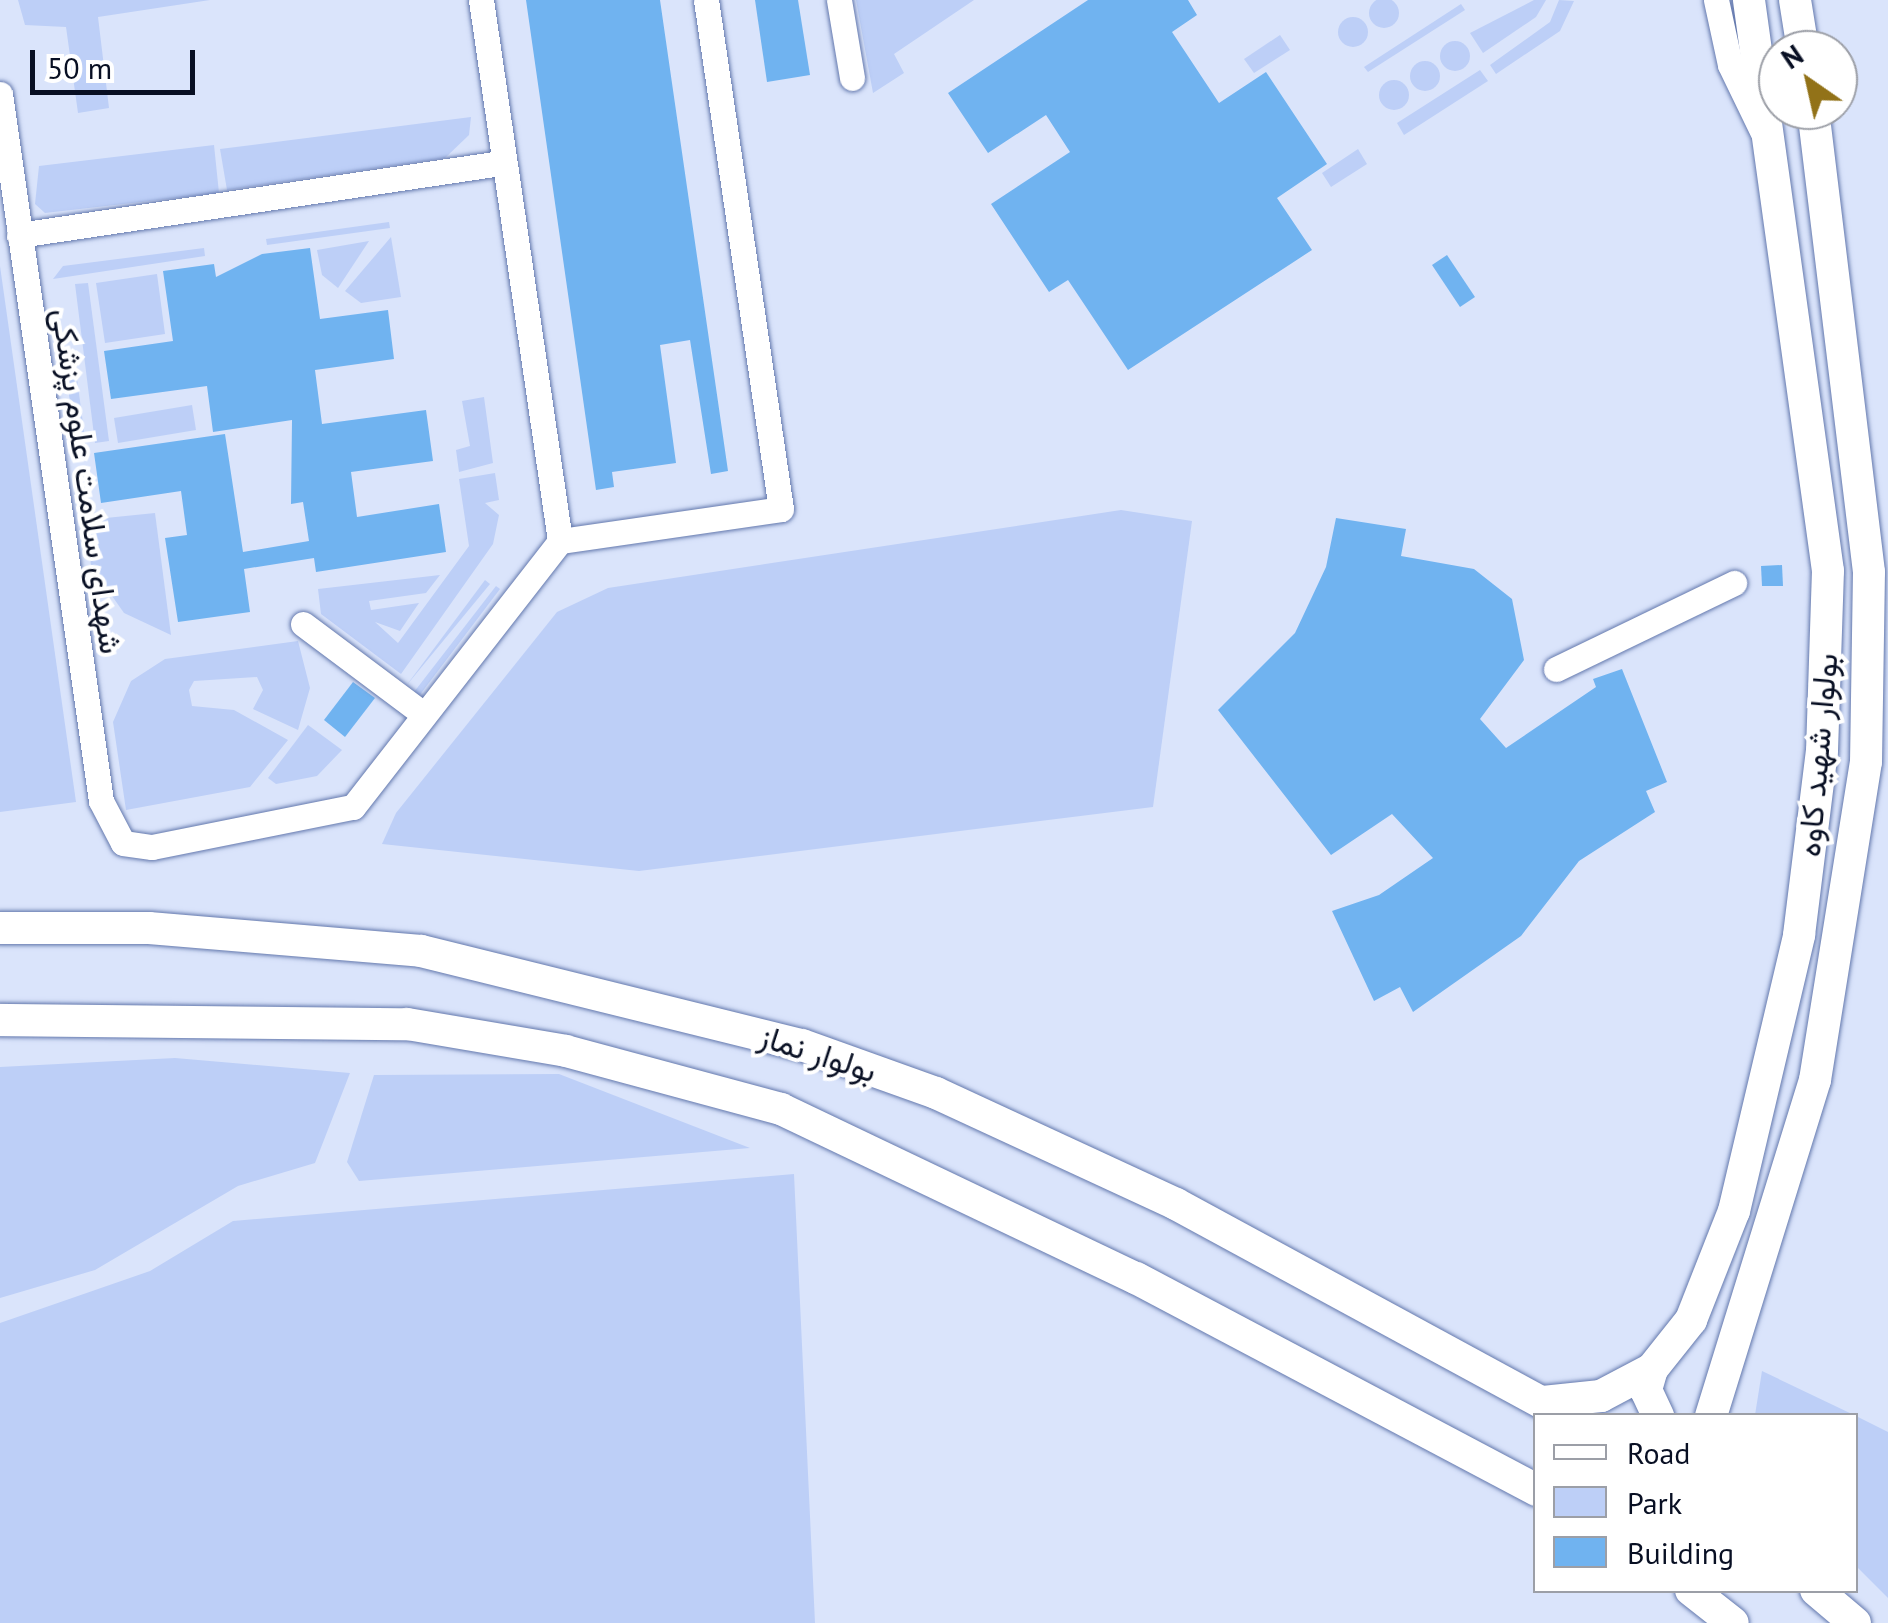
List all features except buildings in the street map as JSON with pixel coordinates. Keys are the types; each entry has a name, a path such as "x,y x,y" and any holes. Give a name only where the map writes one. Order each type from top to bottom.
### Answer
{"main road":[{"name":"بولوار شهید کاوه","path":"1554,1409 1600,1396 1652,1369 1691,1320 1734,1211 1798,935 1822,750 1828,571 1778,162 1749,0"},
{"path":"1795,0 1800,30"},
{"name":"بولوار شهید کاوه","path":"1712,1413 1815,1080 1866,762 1869,572 1815,130"},
{"name":"بولوار نماز","path":"0,928 149,928 422,951 802,1045 936,1093 1176,1204 1554,1409"},
{"name":"بولوار نماز","path":"0,1020 407,1024 566,1051 781,1109 1103,1260 1533,1488"},
{"path":"1652,1369 1646,1390 1657,1413"},
{"path":"1695,1593 1733,1623"},
{"path":"1820,1593 1855,1623"}],"street":[{"path":"481,0 560,541"},
{"path":"302,624 422,714 560,541 781,509 706,0"},
{"path":"839,0 852,78"},
{"path":"1716,0 1730,66 1778,162"},
{"name":"شهدای سلامت علوم پزشکی","path":"0,94 102,801 123,842 152,847 353,807 422,714"},
{"path":"20,235 505,162"},
{"path":"1556,669 1734,583"}],"green space":[{"path":"1381,-1 1390,0 1397,7 1397,19 1384,28 1374,23 1369,13"},
{"path":"18,0 210,0 98,17 109,108 78,113 66,27 25,25"},
{"path":"856,0 974,0 894,54 904,73 873,93"},
{"path":"1534,0 1546,0 1536,17 1483,53 1470,33"},
{"path":"1559,0 1574,1 1560,31 1496,74 1490,65 1550,22"},
{"path":"1461,4 1465,10 1368,72 1364,67"},
{"path":"1353,17 1364,21 1368,32 1364,43 1353,47 1342,43 1338,32 1342,21"},
{"path":"1280,35 1290,50 1254,73 1244,59"},
{"path":"1455,41 1466,45 1470,56 1466,67 1455,71 1444,67 1440,56 1444,45"},
{"path":"1425,61 1436,65 1440,76 1436,87 1425,91 1414,87 1410,76 1414,65"},
{"path":"1480,70 1488,81 1404,135 1397,123"},
{"path":"1394,80 1405,84 1409,95 1405,106 1394,110 1383,106 1379,95 1383,84"},
{"path":"471,117 469,135 445,158 227,190 220,149"},
{"path":"214,145 219,193 45,213 35,204 39,166"},
{"path":"1358,149 1367,164 1331,187 1322,173"},
{"path":"389,222 390,228 267,245 266,239"},
{"path":"391,237 401,297 361,303 345,291"},
{"path":"369,241 338,288 322,275 317,250"},
{"path":"204,248 205,256 53,279 63,266"},
{"path":"0,266 76,802 0,812"},
{"path":"157,274 165,334 105,343 96,283"},
{"path":"88,283 109,441 95,443 75,284"},
{"path":"74,356 86,446 76,448 64,357"},
{"path":"484,397 493,463 459,472 456,450 470,446 462,401"},
{"path":"192,405 196,430 118,443 114,418"},
{"path":"495,473 499,500 485,503 499,515 493,544 401,674 321,614 318,589 440,575 426,593 369,601 371,610 419,603 400,631 375,622 398,643 469,546 459,479"},
{"path":"1121,510 1192,521 1153,807 639,871 382,844 396,813 557,612 608,588"},
{"path":"155,513 171,635 124,613 91,566 86,520"},
{"path":"485,580 490,584 406,686"},
{"path":"496,586 500,589 419,696 414,692"},
{"path":"298,641 310,688 298,730 253,709 263,690 257,677 194,681 189,690 192,706 234,710 288,740 250,787 126,810 113,722 131,681 165,659"},
{"path":"308,725 342,750 317,776 276,784 268,778"},
{"path":"175,1058 350,1073 315,1163 238,1186 95,1270 0,1298 0,1067"},
{"path":"559,1074 750,1148 359,1181 347,1162 374,1075"},
{"path":"794,1174 815,1623 0,1623 0,1323 150,1271 233,1221"},
{"path":"1762,1371 1850,1413 1755,1413"},
{"path":"1858,1417 1888,1432 1888,1598 1858,1568"}]}
